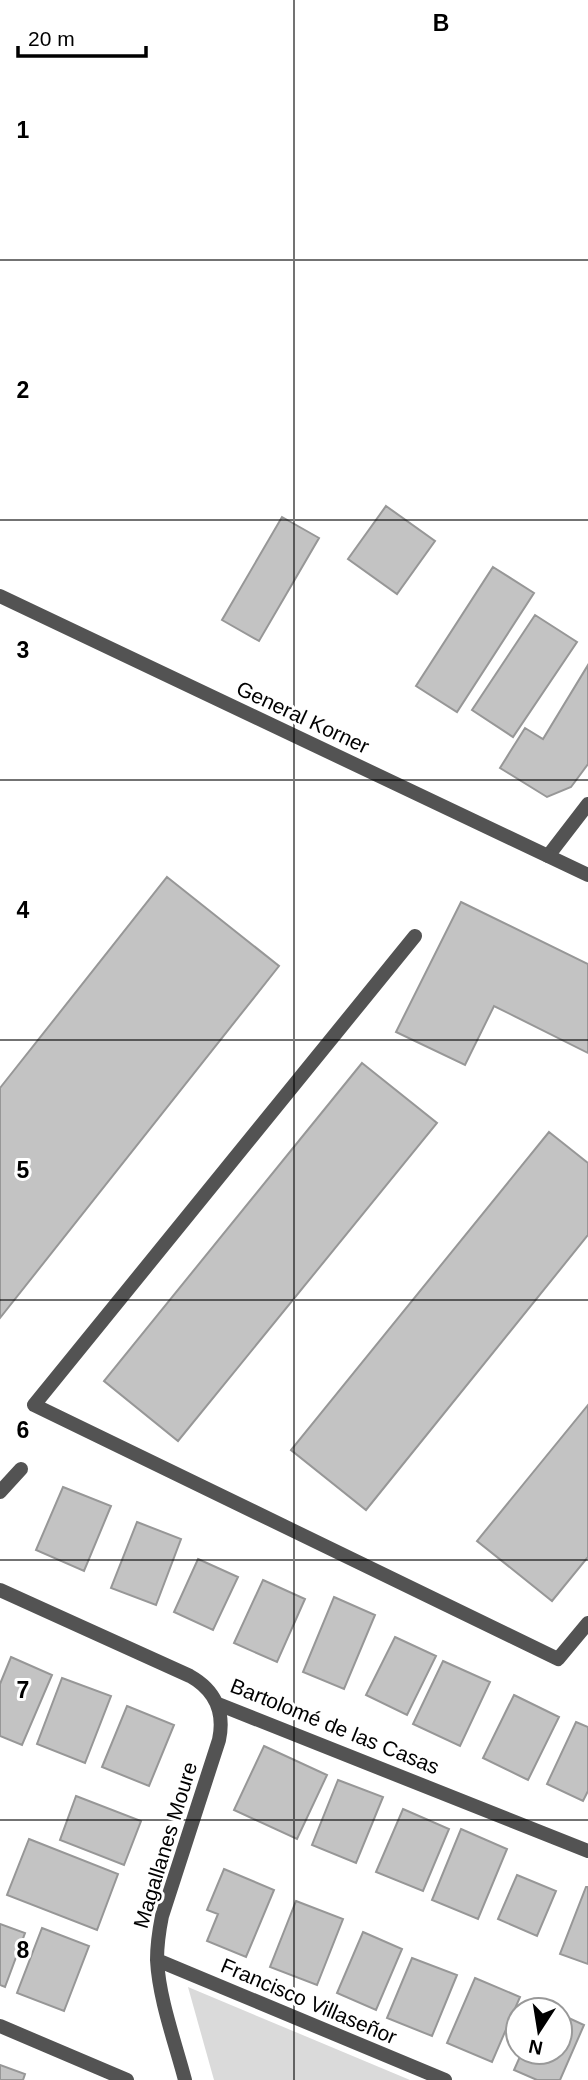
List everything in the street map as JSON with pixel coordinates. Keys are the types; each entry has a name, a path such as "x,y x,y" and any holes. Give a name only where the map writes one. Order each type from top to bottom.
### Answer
{"street":[{"name":"General Korner","path":"0,596 588,875"},
{"path":"548,856 588,804"},
{"path":"415,936 34,1405 558,1659 588,1623"},
{"path":"0,1492 21,1469"},
{"name":"Bartolomé de las Casas","path":"0,1590 190,1676 202,1683 218,1704 588,1851"},
{"name":"Magallanes Moure","path":"185,2080 160,1985 157,1960 162,1916 219,1740 221,1716 218,1704"},
{"name":"Francisco Villaseñor","path":"157,1960 445,2080"},
{"path":"0,2026 127,2080"}],"shaded area":[{"path":"188,1987 410,2080 214,2080"}],"building":[{"path":"386,506 435,541 397,594 348,559"},
{"path":"282,517 319,538 259,641 222,620"},
{"path":"493,567 534,593 457,712 416,686"},
{"path":"535,615 577,642 513,737 472,710"},
{"path":"588,665 588,764 571,787 547,797 500,768 525,728 543,739"},
{"path":"167,877 279,966 0,1318 0,1088"},
{"path":"461,902 588,964 588,1053 494,1006 465,1065 396,1032"},
{"path":"362,1063 437,1123 178,1441 104,1381"},
{"path":"549,1132 588,1163 588,1235 366,1510 291,1450"},
{"path":"588,1405 588,1557 552,1601 477,1541"},
{"path":"63,1487 111,1506 84,1571 36,1550"},
{"path":"137,1522 181,1539 156,1605 111,1588"},
{"path":"198,1559 238,1577 213,1630 174,1612"},
{"path":"263,1580 305,1599 277,1662 234,1643"},
{"path":"334,1597 375,1615 344,1689 303,1672"},
{"path":"395,1637 436,1656 407,1715 366,1695"},
{"path":"11,1657 52,1675 22,1745 0,1736 0,1684"},
{"path":"443,1661 490,1682 460,1746 413,1724"},
{"path":"62,1678 111,1696 85,1763 37,1744"},
{"path":"514,1695 559,1717 528,1780 483,1758"},
{"path":"127,1706 174,1725 149,1786 102,1767"},
{"path":"576,1722 588,1727 588,1791 583,1801 547,1784"},
{"path":"264,1746 327,1775 297,1839 234,1810"},
{"path":"338,1780 383,1797 356,1863 312,1845"},
{"path":"76,1796 141,1821 124,1865 60,1840"},
{"path":"403,1809 449,1829 423,1891 376,1872"},
{"path":"461,1829 507,1849 478,1919 432,1900"},
{"path":"29,1839 118,1874 97,1930 7,1895"},
{"path":"224,1869 274,1890 246,1957 207,1941 218,1914 207,1910"},
{"path":"517,1875 556,1891 537,1936 498,1919"},
{"path":"588,1887 588,1964 560,1954"},
{"path":"296,1901 343,1919 317,1985 270,1967"},
{"path":"0,1924 25,1933 5,1987 0,1985"},
{"path":"42,1928 89,1946 64,2011 17,1993"},
{"path":"363,1932 402,1949 376,2010 337,1993"},
{"path":"412,1958 457,1975 432,2036 387,2018"},
{"path":"475,1978 518,1996 504,1996 504,2034 492,2062 447,2043"},
{"path":"574,2020 584,2025 574,2048"},
{"path":"0,2065 25,2074 23,2080 0,2080"},
{"path":"516,2066 566,2066 560,2080 537,2080 514,2070"}]}
